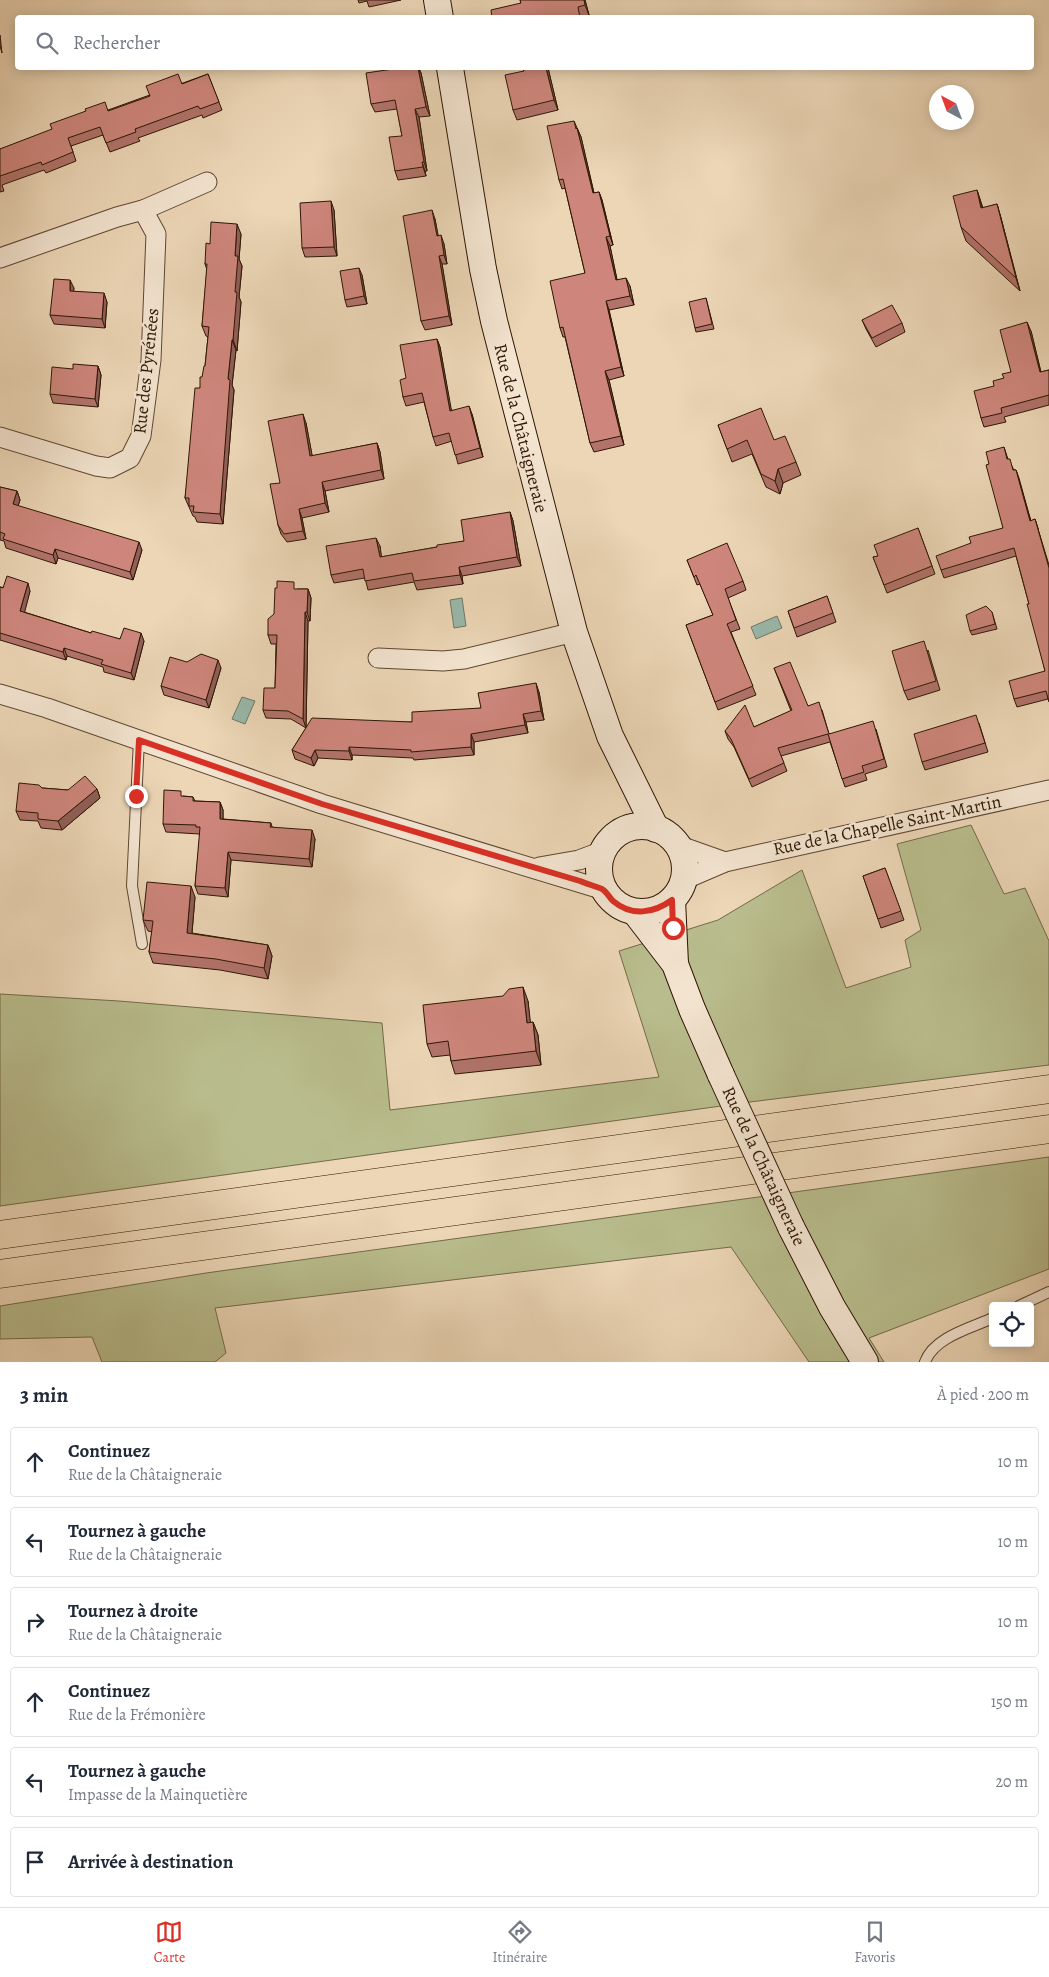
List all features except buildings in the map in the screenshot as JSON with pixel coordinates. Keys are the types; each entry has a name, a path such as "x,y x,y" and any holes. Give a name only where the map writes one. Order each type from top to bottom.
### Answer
{"highway":[{"path":"0,1235 1049,1089"},
{"path":"0,1274 1049,1128"}],"street":[{"path":"437,0 440,15"},
{"name":"Rue de la Châtaigneraie","path":"450,70 483,269 494,321 574,632 610,736 630,778 645,804 656,829 668,835 677,845 683,856 685,867 678,890 675,964"},
{"path":"0,258 117,217 143,210 207,182"},
{"name":"Rue des Pyrénées","path":"0,438 96,466 110,468 130,458 141,436 151,360 156,234 143,210"},
{"path":"378,658 443,661 464,659 574,632"},
{"path":"0,694 47,708 322,804 604,890"},
{"path":"623,831 630,778"},
{"name":"Rue de la Chapelle Saint-Martin","path":"678,890 725,862 1049,790"},
{"path":"604,890 599,864 603,851 612,839 623,831 645,826 656,829"},
{"path":"677,845 725,862"},
{"path":"535,868 579,860 603,851"},
{"name":"Rue de la Châtaigneraie","path":"604,890 618,904 635,912 675,964 721,1074 791,1227 832,1308 865,1362"},
{"path":"635,912 648,912 661,908 678,890"}],"lane":[{"path":"139,740 132,886 142,944"},
{"path":"1028,1302 1049,1292"},
{"path":"925,1362 942,1340 989,1320"}],"green space":[{"path":"971,825 1004,894 1025,888 1049,941 1049,1065 750,1102 0,1206 0,994 119,1001 382,1023 390,1110 659,1077 619,951 718,920 802,870 846,988 911,967 905,940 921,930 897,844"},
{"path":"1049,1157 1049,1269 869,1338 884,1362 809,1362 731,1247 215,1308 226,1353 215,1362 102,1362 92,1337 0,1339 0,1306 206,1273"}],"shaded area":[{"path":"462,598 466,626 454,628 450,600"},
{"path":"777,616 782,628 756,639 751,627"},
{"path":"242,697 255,701 245,724 232,719"}],"route":[{"path":"136,796 139,740 322,804 580,881 604,890 612,900 623,908 635,912 648,912 661,908 672,900 673,928"}]}
